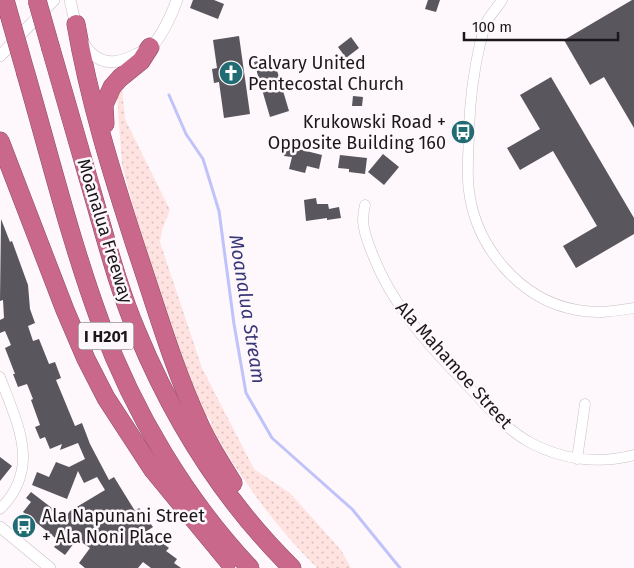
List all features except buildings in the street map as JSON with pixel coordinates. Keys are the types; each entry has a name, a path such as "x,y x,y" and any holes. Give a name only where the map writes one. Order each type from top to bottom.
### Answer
{"highway":[{"name":"Moanalua Freeway","path":"5,0 89,290 116,361 148,428 168,460 222,536 250,568"},
{"name":"Moanalua Freeway","path":"37,0 117,279 140,340 160,383 196,447 240,509 265,540 292,568"},
{"path":"76,24 85,72 110,164 174,361 200,426 265,540"},
{"path":"124,208 104,119 104,105 112,87 141,61 150,47"},
{"path":"0,141 65,310 86,359 106,398 153,470 234,568"}],"street":[{"path":"0,56 54,0"},
{"path":"70,0 76,24 86,47 92,54 110,62 124,61 150,47 167,22 176,0"},
{"path":"502,0 485,25 470,96 468,178 471,202 479,227 492,251 507,270 527,289 542,298 575,310 590,312 605,313 634,308"},
{"name":"Ala Mahamoe Street","path":"365,205 363,222 366,239 391,294 413,325 502,423 532,444 577,459 603,460 634,455"},
{"path":"0,377 18,427 24,452 19,482 14,492 0,509"},
{"path":"577,459 585,404"},
{"path":"0,526 50,568"}],"shaded area":[{"path":"122,90 125,119 170,210 162,230 160,242 202,368 254,469 290,493 341,550 351,568 317,568 272,518 234,464 210,425 212,424 208,416 206,417 179,352 140,231 122,165 117,96"}],"waterway":[{"name":"Moanalua Stream","path":"169,95 186,134 203,159 219,211 234,324 246,393 272,438 352,509 400,568"}],"place":[{"name":"Calvary United Pentecostal Church","path":"231,73"},
{"name":"Krukowski Road + Opposite Building 160","path":"463,132"},
{"name":"Ala Napunani Street + Ala Noni Place","path":"24,526"}]}
